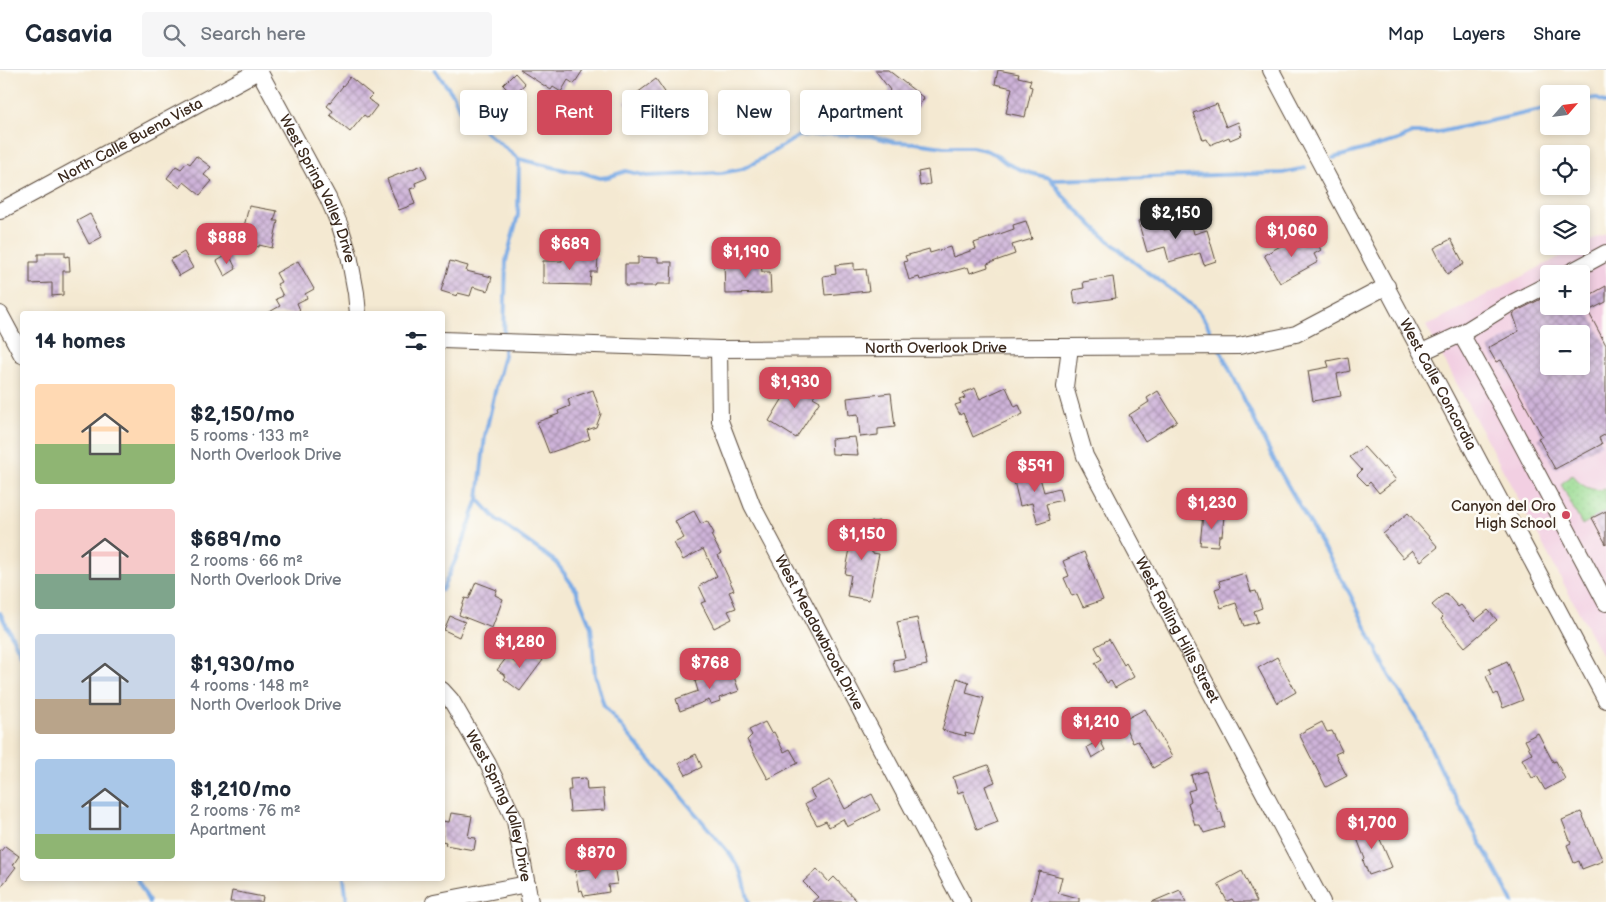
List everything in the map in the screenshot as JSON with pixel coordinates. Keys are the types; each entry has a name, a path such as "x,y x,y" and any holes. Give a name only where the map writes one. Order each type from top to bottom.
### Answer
{"street":[{"name":"North Calle Buena Vista","path":"0,211 260,70"},
{"name":"West Spring Valley Drive","path":"260,70 328,198 340,226 349,255 358,311"},
{"name":"West Calle Concordia","path":"1271,70 1604,690"},
{"path":"1584,265 1606,253"},
{"name":"North Overlook Drive","path":"445,340 719,350 1240,346 1296,334 1387,286"},
{"path":"1422,352 1460,334 1506,306 1540,289"},
{"path":"0,314 20,351"},
{"path":"1460,334 1503,409 1606,603"},
{"name":"West Rolling Hills Street","path":"1070,347 1065,387 1085,456 1322,902"},
{"name":"West Meadowbrook Drive","path":"719,350 720,421 752,505 962,902"},
{"name":"West Spring Valley Drive","path":"445,693 451,700 488,764 515,821 530,902"},
{"path":"434,902 527,884"}],"shaded area":[{"name":"Canyon del Oro High School","path":"1606,233 1606,663 1426,326 1540,267 1540,315 1590,315 1590,265 1544,265 1563,255 1590,255 1590,241"}],"green space":[{"path":"1572,475 1591,489 1606,489 1606,511 1582,525 1561,484"}],"building":[{"path":"520,70 583,70 574,84 568,80 562,90 553,87 551,90"},
{"path":"875,70 888,70 914,90 890,90"},
{"path":"998,70 1019,74 1018,77 1031,80 1029,86 1032,87 1025,117 1006,113 1012,88 995,84"},
{"path":"515,73 525,84 518,90 508,90 503,85"},
{"path":"350,77 372,95 368,99 377,106 368,118 364,115 350,132 330,115 333,111 327,106"},
{"path":"656,79 663,90 641,90"},
{"path":"1217,104 1226,127 1238,122 1242,135 1230,140 1229,137 1210,145 1207,139 1203,140 1193,113"},
{"path":"196,156 211,167 204,175 212,181 200,195 184,182 180,188 167,178 176,166 181,169 187,162 190,164"},
{"path":"422,165 427,178 415,183 416,187 410,189 415,204 399,210 387,179"},
{"path":"928,170 930,184 920,186 918,172"},
{"path":"249,206 277,211 274,221 278,221 272,248 240,243"},
{"path":"90,214 102,237 89,244 77,221"},
{"path":"1159,215 1164,230 1191,222 1194,234 1207,230 1216,261 1204,265 1200,253 1169,262 1165,247 1147,252 1138,221"},
{"path":"1026,221 1032,239 1012,245 1015,254 987,264 988,267 970,273 968,267 920,280 919,277 909,280 904,262 907,261 905,256 929,249 930,253 950,247 953,257 976,249 974,243 1014,229 1013,225"},
{"path":"1294,235 1300,246 1314,238 1321,250 1314,254 1318,262 1280,283 1264,255 1286,243 1285,240"},
{"path":"1451,239 1464,264 1447,274 1434,248"},
{"path":"46,252 65,252 65,257 69,256 70,271 63,271 63,295 52,296 52,283 30,284 30,262 38,262 38,254 46,254"},
{"path":"184,252 193,268 179,276 170,260"},
{"path":"229,254 236,269 225,276 217,261"},
{"path":"562,255 598,258 597,272 591,272 590,285 543,284 543,261 562,261"},
{"path":"638,257 658,258 658,262 672,262 671,284 625,286 625,264 638,264"},
{"path":"298,261 314,289 305,294 307,298 297,303 300,310 271,311 280,306 276,299 283,296 277,284 281,282 276,273"},
{"path":"450,261 468,266 466,271 492,277 488,291 473,287 470,296 458,293 457,296 441,291"},
{"path":"724,261 736,261 736,265 761,264 762,272 770,272 771,293 725,294"},
{"path":"854,263 854,270 866,269 869,291 825,295 823,276 836,274 835,265"},
{"path":"1113,277 1116,298 1075,304 1073,290 1084,288 1083,282"},
{"path":"1606,286 1606,302 1590,310 1590,295"},
{"path":"1540,300 1540,315 1590,315 1606,345 1606,434 1599,438 1602,444 1555,469 1538,438 1542,436 1501,360 1496,362 1488,348 1519,331 1513,314"},
{"path":"1348,357 1350,371 1337,374 1341,396 1313,401 1308,371 1329,367 1327,361"},
{"path":"794,380 815,394 813,397 820,401 796,438 769,421"},
{"path":"1006,387 1015,407 1019,405 1023,414 973,437 963,413 960,415 955,405 961,403 959,400 965,398 963,393 975,388 980,399"},
{"path":"593,390 601,414 596,427 587,430 590,439 549,453 537,422 559,414 558,411 570,406 568,399"},
{"path":"1158,391 1177,421 1145,441 1129,415 1149,402 1147,398"},
{"path":"891,393 895,427 878,429 878,435 860,437 858,414 849,415 847,398"},
{"path":"855,437 858,455 832,454 831,439"},
{"path":"1364,447 1396,480 1379,493 1370,482 1367,485 1357,475 1362,470 1350,457"},
{"path":"1037,467 1044,492 1059,488 1062,500 1046,504 1050,520 1038,524 1032,503 1020,506 1012,473"},
{"path":"1187,505 1203,507 1202,520 1186,518"},
{"path":"694,511 701,524 707,521 714,533 711,535 721,554 718,555 734,590 729,592 736,608 728,611 732,619 714,628 701,603 706,601 699,586 717,576 703,549 683,560 674,543 684,538 675,521"},
{"path":"1606,511 1606,544 1592,518"},
{"path":"1408,513 1438,547 1421,561 1412,550 1403,558 1383,534"},
{"path":"1203,514 1224,516 1222,536 1219,536 1218,546 1200,545"},
{"path":"879,521 880,531 869,532 872,553 879,554 869,600 847,596 851,575 845,574 850,549 854,550 851,525"},
{"path":"1084,552 1103,600 1083,607 1077,594 1072,596 1064,578 1069,576 1063,561"},
{"path":"1245,573 1251,592 1256,591 1262,608 1254,611 1258,622 1244,626 1236,603 1221,608 1215,589 1221,587 1219,581"},
{"path":"476,582 497,590 495,595 503,599 492,628 459,615 465,598 469,599"},
{"path":"1446,593 1458,607 1461,605 1474,621 1488,610 1497,620 1465,647 1441,619 1443,617 1432,605"},
{"path":"450,616 465,622 459,637 445,630"},
{"path":"917,618 927,665 895,672 893,660 905,658 897,622"},
{"path":"1109,639 1124,665 1126,663 1134,677 1115,688 1111,681 1107,683 1095,663 1102,659 1095,647"},
{"path":"527,648 543,660 520,691 504,679 506,676 497,670 507,657 516,663"},
{"path":"1277,657 1296,692 1277,703 1258,668"},
{"path":"1507,661 1523,700 1503,708 1497,693 1494,695 1486,676 1491,674 1489,669"},
{"path":"731,668 739,691 719,698 720,701 711,704 709,700 680,711 676,699 698,691 695,681"},
{"path":"957,678 969,682 966,693 984,698 974,735 965,733 966,736 942,730"},
{"path":"1145,709 1172,757 1153,768 1138,741 1133,743 1122,721"},
{"path":"765,722 771,733 774,732 784,752 790,749 798,763 768,779 747,740 752,735 749,730"},
{"path":"1322,722 1327,732 1332,731 1342,751 1335,754 1347,776 1326,787 1299,734"},
{"path":"1538,733 1553,762 1556,761 1565,779 1545,790 1537,776 1532,778 1522,759 1532,754 1525,740"},
{"path":"1100,740 1105,750 1092,758 1087,747"},
{"path":"696,754 702,767 686,775 679,763"},
{"path":"988,765 995,782 985,786 998,822 977,830 963,791 958,793 953,777"},
{"path":"1206,771 1218,812 1221,812 1225,827 1204,833 1200,825 1195,825 1188,803 1191,801 1188,791 1195,789 1191,775"},
{"path":"586,778 587,790 603,789 605,810 570,812 568,790 571,790 570,779"},
{"path":"830,780 845,809 872,794 880,810 847,827 843,819 829,827 826,821 817,825 805,804 815,799 810,790"},
{"path":"1581,812 1603,861 1582,869 1579,861 1574,863 1567,845 1571,843 1562,820"},
{"path":"451,813 472,816 468,837 476,838 474,850 445,845 445,821 449,822"},
{"path":"1369,822 1375,839 1379,837 1392,867 1369,875 1353,828"},
{"path":"5,846 19,856 13,865 16,867 0,888 0,852"},
{"path":"614,864 617,884 608,885 609,892 584,896 582,890 579,891 575,871"},
{"path":"817,869 829,882 834,877 858,902 812,902 818,897 803,882"},
{"path":"1039,871 1062,877 1058,893 1079,898 1079,902 1031,902"},
{"path":"1242,871 1257,902 1234,902 1232,899 1227,901 1218,884"},
{"path":"1180,890 1186,902 1152,902"},
{"path":"232,891 263,897 262,902 230,902"}],"waterway":[{"path":"435,70 454,96 460,111 519,159 581,172 600,178 626,171 647,176 722,173 742,169 799,136 830,134 871,136 894,142 944,147 972,147 985,150 995,154 1006,163 1026,172 1050,178 1063,196 1101,234 1199,312 1215,342"},
{"path":"1590,99 1595,98 1606,103"},
{"path":"1333,158 1398,140 1412,133 1435,133 1540,110"},
{"path":"504,337 506,261 518,215 519,159"},
{"path":"1052,180 1282,173 1305,168"},
{"path":"445,583 462,545 478,499 485,436 504,355 504,346"},
{"path":"1220,350 1278,468 1350,594 1389,675 1416,717 1447,782 1513,902"},
{"path":"478,499 497,520 556,562 576,590 591,627 595,675 604,706 730,854 742,873 749,902"},
{"path":"0,613 20,652"},
{"path":"138,881 149,902"},
{"path":"344,881 347,902"}],"place":[{"name":"Canyon del Oro High School","path":"1566,515"}]}
